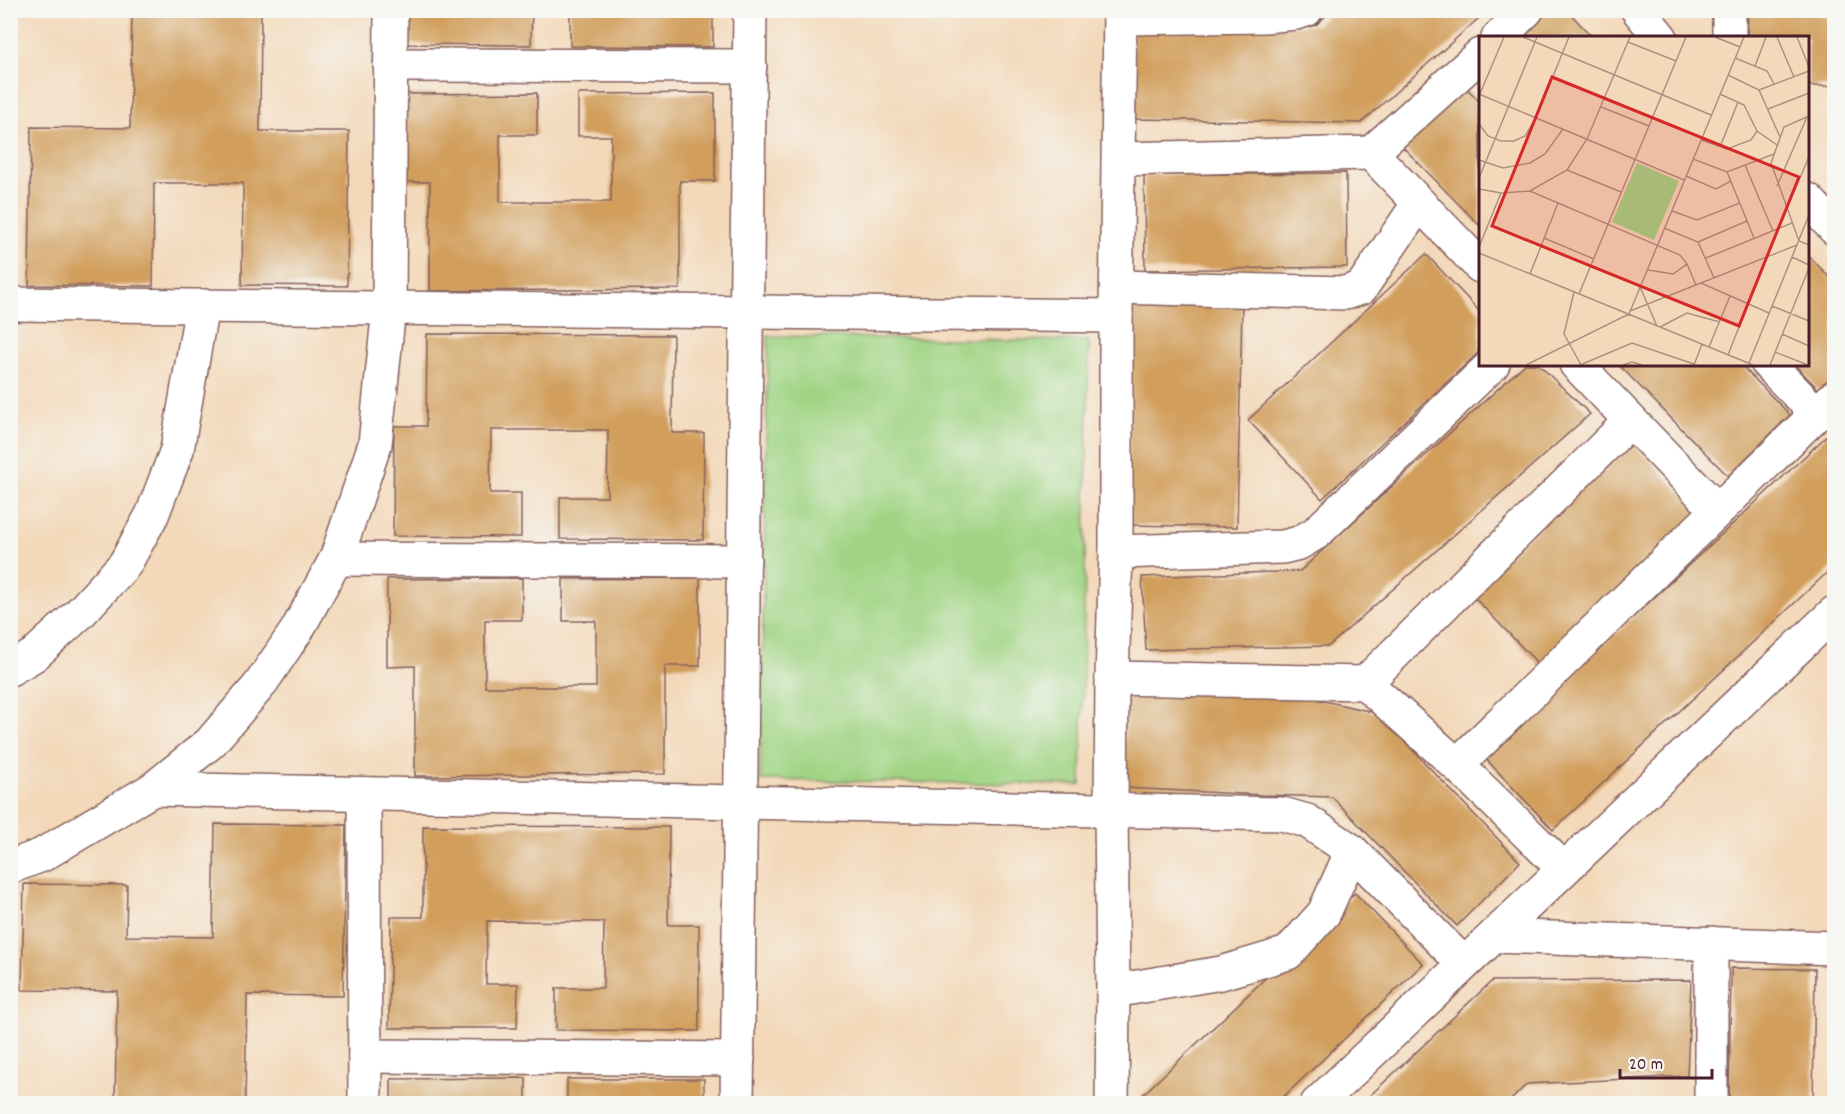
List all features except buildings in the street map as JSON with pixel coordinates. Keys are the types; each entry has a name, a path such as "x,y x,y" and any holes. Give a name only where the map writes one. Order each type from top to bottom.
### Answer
{"street":[{"path":"10,867 42,855 153,789 210,742 259,686 297,630 336,559 375,444 388,308 391,10"},
{"path":"737,1104 750,10"},
{"path":"1112,1104 1111,810 1116,552 1120,14 1296,13 1306,10"},
{"path":"1500,36 1527,10"},
{"path":"1638,10 1659,36"},
{"path":"1729,10 1729,36"},
{"path":"1119,159 1371,153 1477,64"},
{"path":"390,65 750,66"},
{"path":"1371,153 1479,265"},
{"path":"1809,201 1834,228"},
{"path":"10,304 747,312 1345,293 1361,288 1419,203"},
{"path":"10,669 34,655 87,605 124,564 152,515 177,450 202,306"},
{"path":"1116,552 1283,547 1299,543 1316,533 1491,366"},
{"path":"1578,366 1718,511"},
{"path":"1457,765 1826,406 1771,366"},
{"path":"1365,683 1630,421"},
{"path":"336,559 744,561"},
{"path":"1317,1104 1834,613"},
{"path":"1112,678 1365,683 1457,765 1564,869"},
{"path":"153,789 1282,814 1307,821 1352,851 1464,964"},
{"path":"364,794 365,1104"},
{"path":"1113,991 1221,973 1288,954 1324,913 1352,851"},
{"path":"1494,936 1834,948"},
{"path":"1711,943 1712,1104"},
{"path":"365,1056 738,1059"}],"green space":[{"path":"768,336 1089,341 1081,785 760,780"}]}
